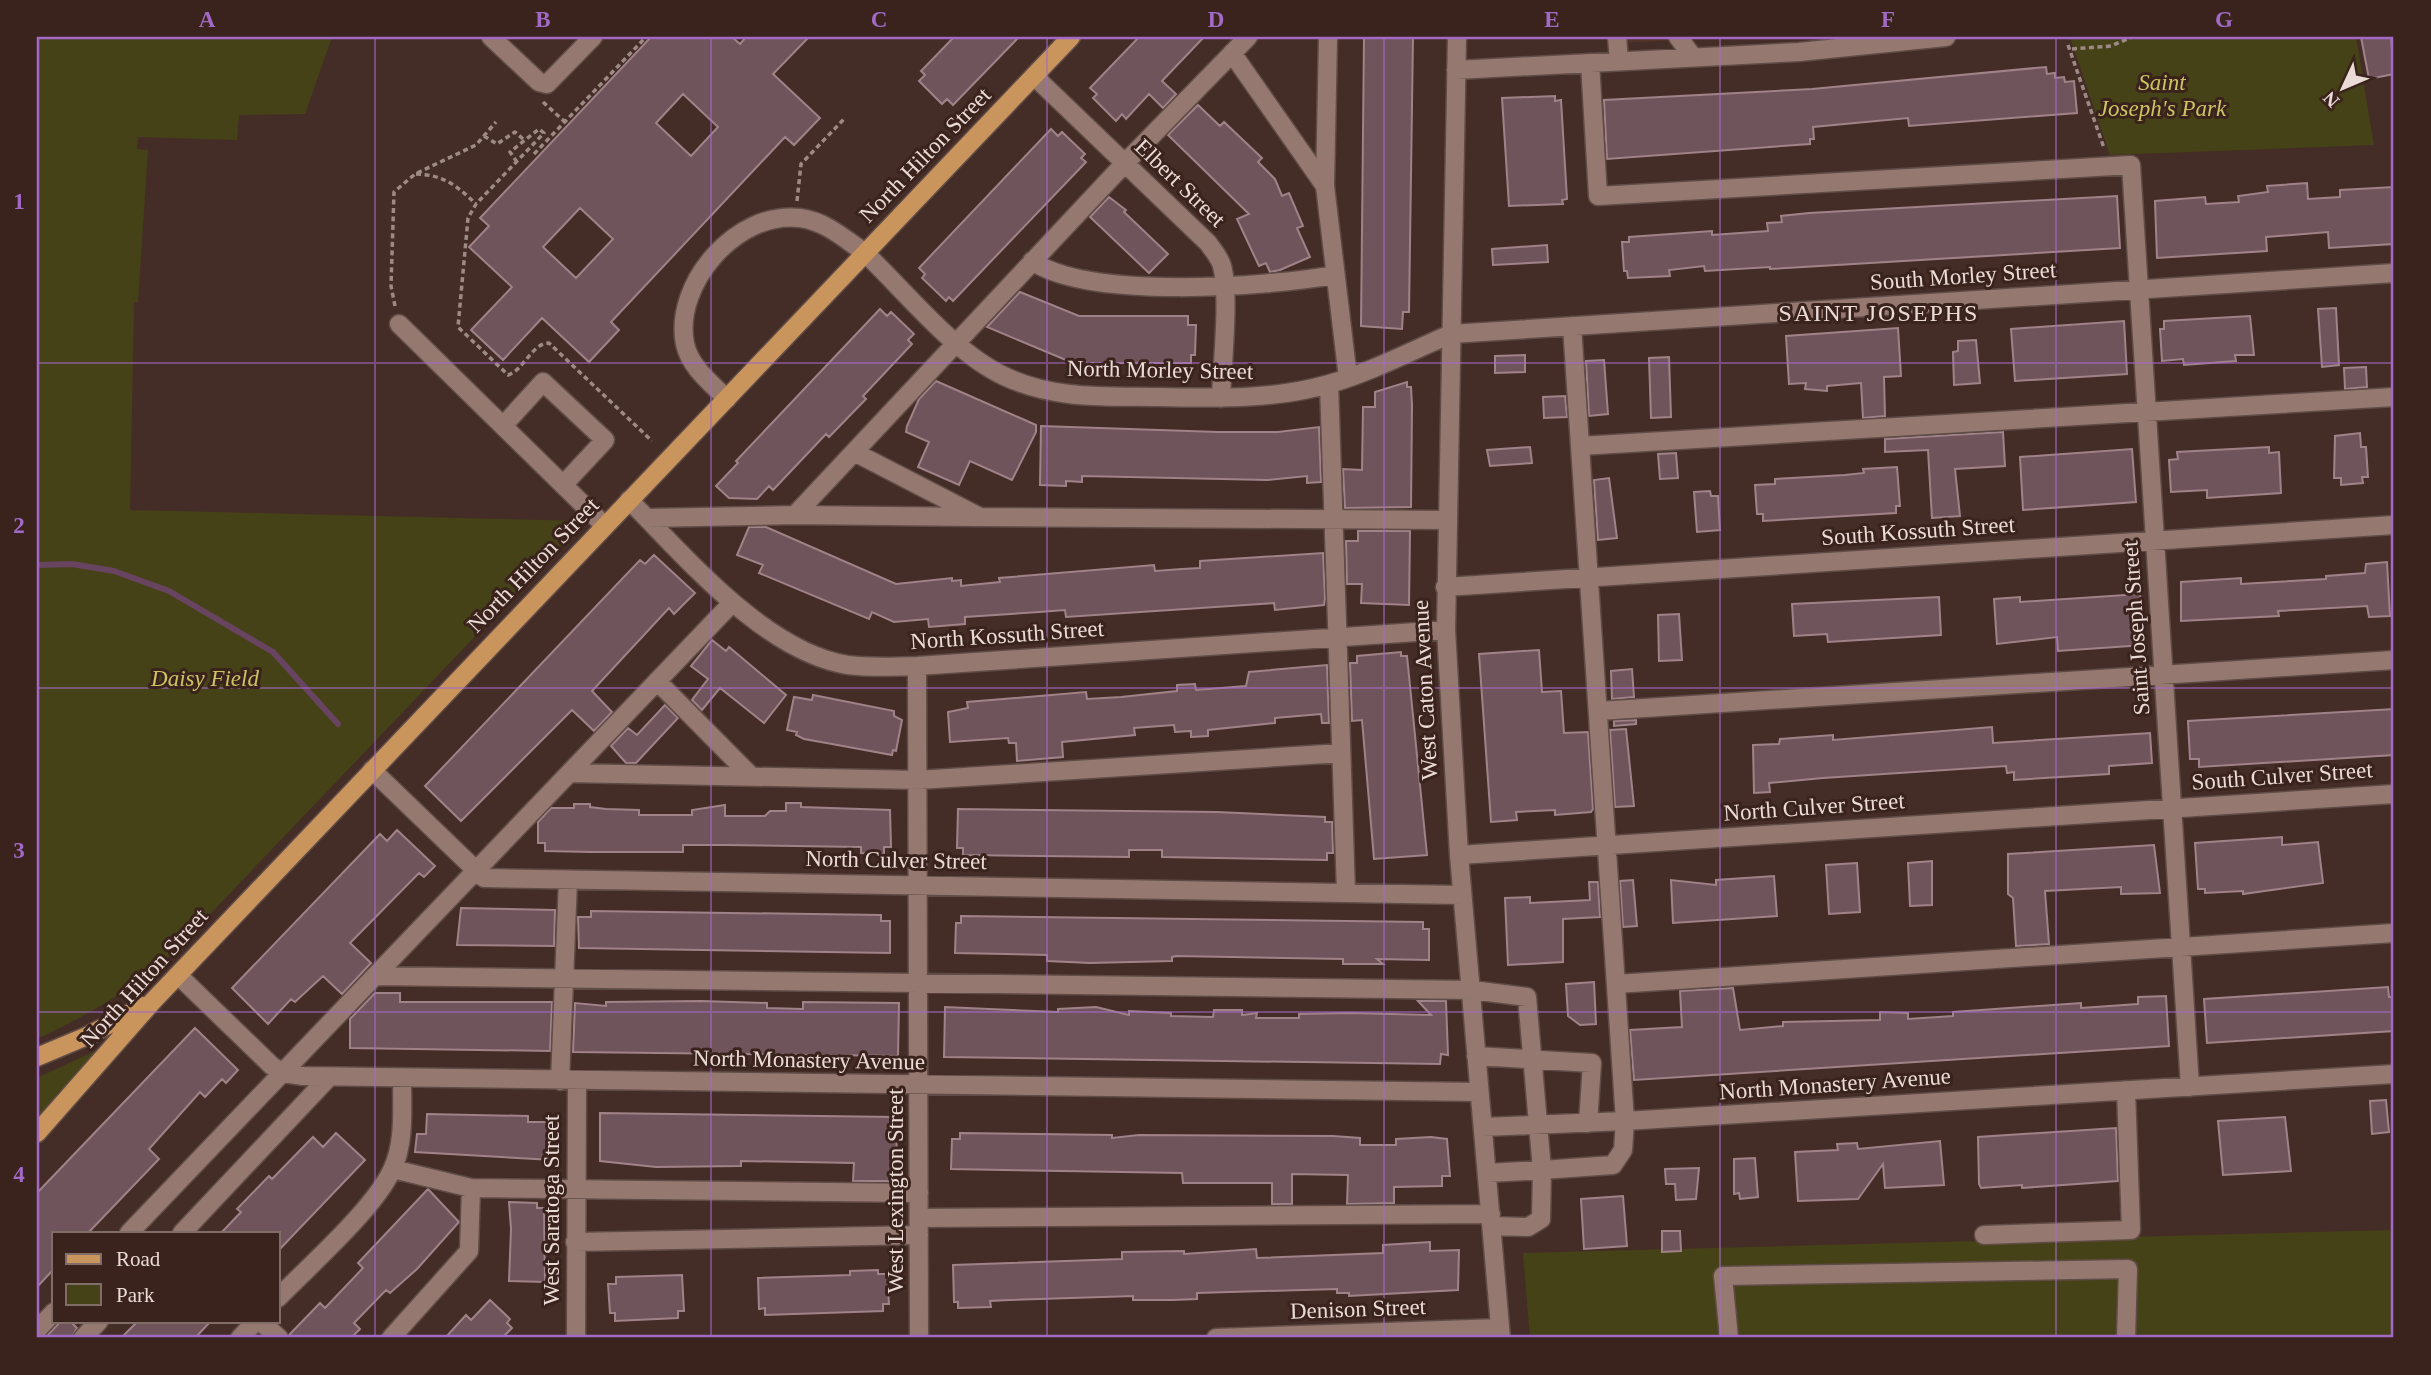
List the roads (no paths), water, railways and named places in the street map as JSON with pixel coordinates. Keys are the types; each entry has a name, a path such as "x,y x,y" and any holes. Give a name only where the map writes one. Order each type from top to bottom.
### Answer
{"main road":[{"name":"North Hilton Street","path":"37,1133 153,1000 1071,37"},
{"path":"37,1059 153,1000"}],"street":[{"path":"491,37 539,82 547,84 593,37"},
{"path":"795,515 1032,261 1248,37"},
{"path":"1328,37 1325,186 1348,378"},
{"name":"West Caton Avenue","path":"1457,37 1446,630 1462,895 1501,1333"},
{"path":"1678,37 1693,57"},
{"path":"1456,70 1590,63 1621,45 1693,57 1799,52 1946,37"},
{"path":"1232,53 1325,186"},
{"name":"Saint Joseph Street","path":"1590,63 1598,196 2131,165 2190,1087"},
{"name":"Elbert Street","path":"1034,76 1208,243 1222,266 1224,286 1221,398"},
{"name":"North Morley Street","path":"727,399 691,360 683,326 693,288 719,251 757,225 798,217 819,222 865,253 957,342 1002,375 1036,389 1071,396 1264,397 1348,378 1451,334"},
{"path":"1032,261 1064,277 1100,284 1262,286 1335,275"},
{"name":"South Morley Street","path":"1451,334 2394,273"},
{"path":"397,316 604,526"},
{"path":"1487,1173 1613,1166 1623,1150 1625,1121 1572,326"},
{"path":"503,426 543,382 604,440 563,485"},
{"path":"1329,384 1346,892"},
{"path":"1580,446 2394,397"},
{"path":"854,452 980,517"},
{"name":"North Kossuth Street","path":"629,500 732,603 785,639 845,664 877,668 917,666 1446,630"},
{"path":"647,518 795,515 1447,520"},
{"name":"South Kossuth Street","path":"1445,587 2394,525"},
{"path":"131,1232 732,603"},
{"path":"1598,711 2394,660"},
{"name":"West Lexington Street","path":"917,666 919,1338"},
{"path":"657,681 752,777"},
{"path":"570,773 918,780 1341,753"},
{"path":"372,770 476,871"},
{"name":"South Culver Street","path":"2172,808 2394,794"},
{"name":"North Culver Street","path":"1459,855 2172,808"},
{"name":"North Culver Street","path":"476,871 484,878 1462,895"},
{"name":"West Saratoga Street","path":"568,880 564,978 575,1188 576,1338"},
{"path":"1616,984 2394,933"},
{"path":"178,975 283,1073"},
{"path":"376,975 918,985 1472,990 1527,997 1542,1170 1541,1219 1536,1225 1528,1227 1491,1220 919,1227 575,1242"},
{"path":"1476,1056 1592,1063 1588,1123"},
{"name":"North Monastery Avenue","path":"283,1073 402,1080 1479,1092"},
{"name":"North Monastery Avenue","path":"1483,1127 1625,1121 2394,1074"},
{"path":"183,1232 328,1077"},
{"path":"280,1296 372,1201 393,1169 401,1133 402,1080"},
{"path":"1984,1235 2131,1230 2126,1090"},
{"path":"393,1169 471,1188 919,1193"},
{"path":"391,1338 469,1251 471,1188"},
{"path":"1729,1338 1723,1276 2128,1269 2126,1338"},
{"path":"37,1330 52,1314"},
{"path":"83,1338 98,1322"},
{"path":"240,1338 257,1322"},
{"path":"259,1322 279,1338"},
{"name":"Denison Street","path":"1216,1338 1501,1333"}],"waterway":[{"path":"37,565 72,564 114,571 169,591 273,652 338,724"}],"district":[{"name":"SAINT JOSEPHS","path":"1879,313"}],"park label":[{"name":"Saint Joseph's Park","path":"2162,95"},
{"name":"Daisy Field","path":"205,678"}]}
